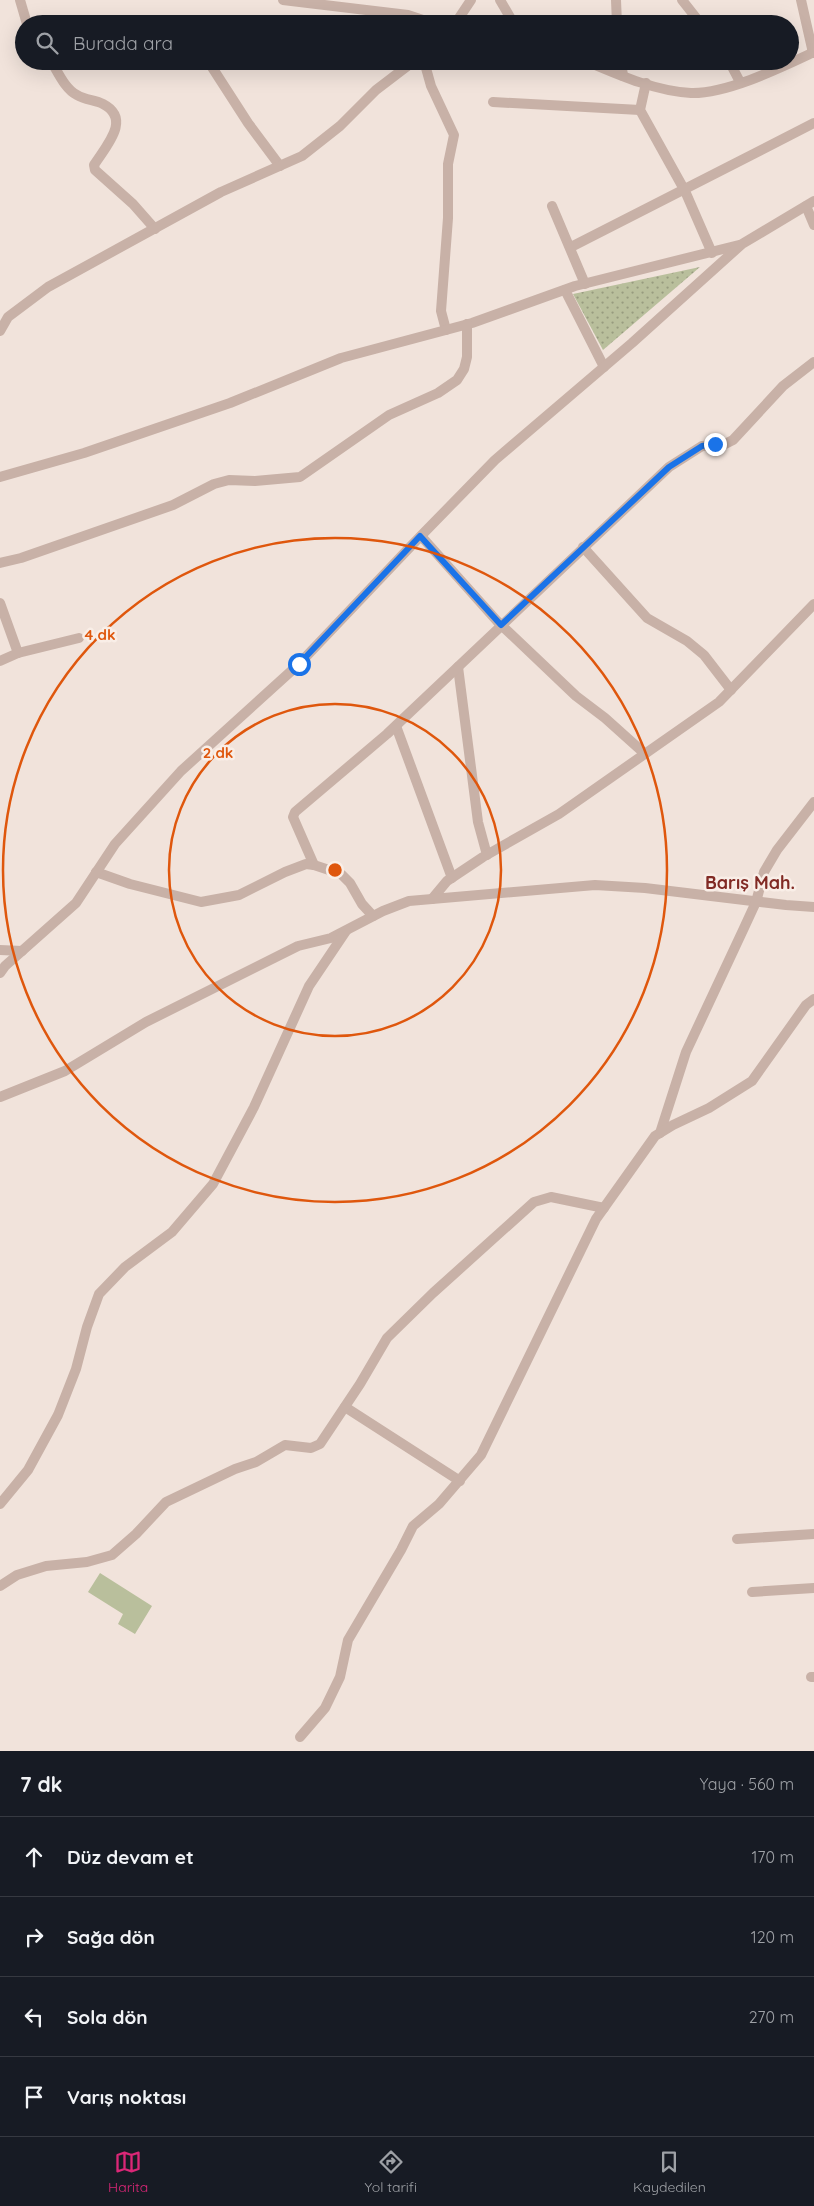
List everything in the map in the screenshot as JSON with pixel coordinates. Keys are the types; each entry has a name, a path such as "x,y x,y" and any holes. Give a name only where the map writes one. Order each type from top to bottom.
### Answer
{"street":[{"path":"20,0 24,15"},
{"path":"283,0 411,15"},
{"path":"461,15 471,0"},
{"path":"500,0 509,15"},
{"path":"616,0 617,15"},
{"path":"682,0 694,15"},
{"path":"799,59 813,52 801,0"},
{"path":"57,70 76,95 101,103 114,111 117,117 117,126 94,165 95,170 133,204 155,229"},
{"path":"214,70 280,166"},
{"path":"0,331 8,317 48,287 221,192 302,156 340,126 376,90 402,70"},
{"path":"427,70 431,86 454,135 448,164 448,218 441,312 446,330"},
{"path":"608,70 646,84 691,93 704,92 762,76 775,70"},
{"path":"622,70 623,76"},
{"path":"734,70 740,82"},
{"path":"646,84 640,110 685,191 712,253"},
{"path":"493,102 640,110"},
{"path":"571,247 685,191 814,123"},
{"path":"0,973 76,903 115,844 181,771 299,664 495,460 604,367 742,244 810,204 814,225"},
{"path":"552,206 571,247 585,284"},
{"path":"0,478 84,453 230,403 340,358 467,324 585,284 742,244"},
{"path":"565,290 604,367"},
{"path":"0,563 21,558 164,508 221,482 300,477 389,415 438,393 457,380 464,370 467,357 467,324"},
{"path":"314,865 293,817 295,812 396,726 669,467 702,446 725,444 734,440 783,386 814,362"},
{"path":"420,536 501,625 576,696 605,718 644,753"},
{"path":"583,548 647,618 687,642 704,655 731,690"},
{"path":"0,602 18,653"},
{"path":"432,899 452,878 487,855 559,814 719,702 814,604"},
{"path":"0,661 18,653 80,638"},
{"path":"458,667 478,822 487,855"},
{"path":"396,726 452,878"},
{"path":"660,1133 686,1052 756,902 764,872 777,850 814,802"},
{"path":"96,872 130,884 201,902 239,895 284,872 306,864 314,865 341,874 350,883 362,904 373,916"},
{"path":"0,1097 65,1071 146,1022 298,946 331,938 373,916 409,901 595,885 645,888 756,902 814,906"},
{"path":"0,1504 28,1470 58,1414 76,1369 87,1327 99,1294 125,1267 172,1232 214,1184 254,1107 309,986 346,930"},
{"path":"0,950 22,951"},
{"path":"300,1738 325,1708 340,1677 348,1640 413,1526 439,1504 480,1455 596,1219 655,1136 709,1108 752,1081 806,1005 814,998"},
{"path":"0,1586 17,1575 46,1566 87,1562 112,1555 136,1534 166,1502 235,1469 256,1462 285,1445 311,1448 320,1444 387,1338 433,1292 534,1202 550,1197 604,1208"},
{"path":"345,1407 460,1481"},
{"path":"738,1539 814,1534"},
{"path":"752,1592 814,1588"}],"green space":[{"path":"700,267 603,350 573,294"},
{"path":"100,1573 152,1606 135,1634 118,1624 123,1614 88,1592"}],"district":[{"name":"Barış Mah.","path":"750,883"}],"route":[{"path":"299,664 420,536 501,625 669,467 702,446 715,444"}]}
